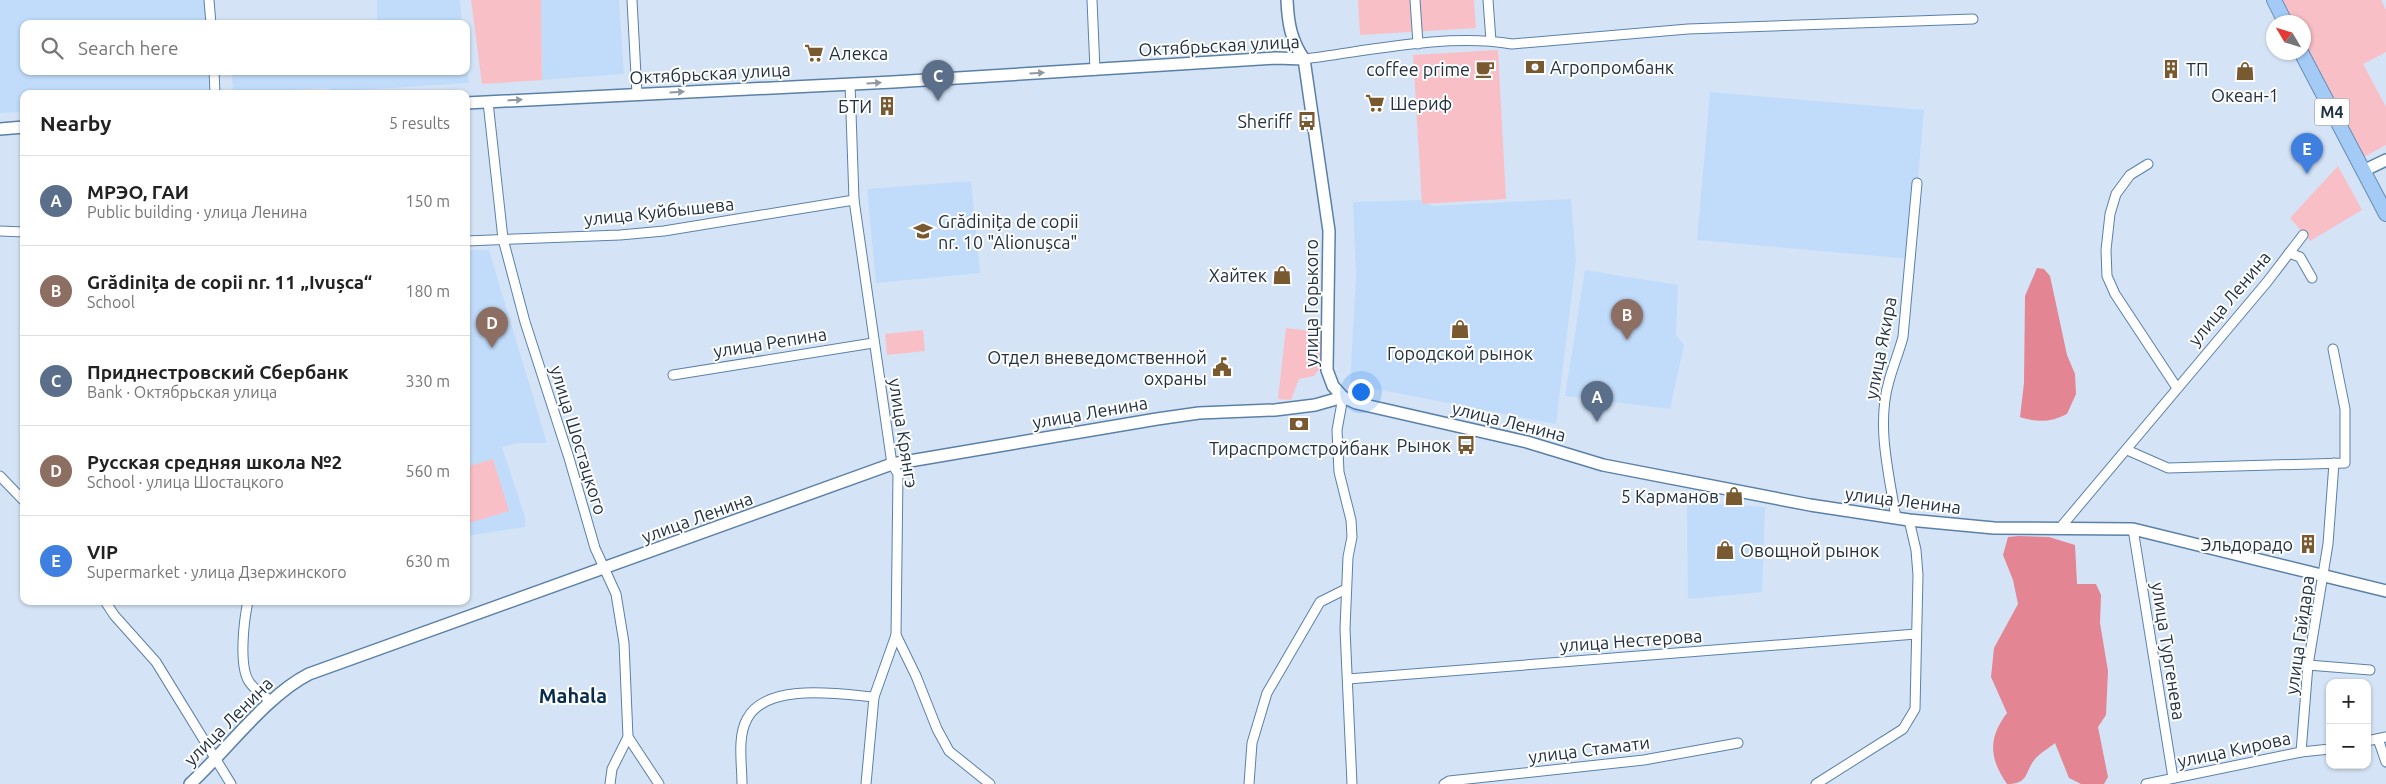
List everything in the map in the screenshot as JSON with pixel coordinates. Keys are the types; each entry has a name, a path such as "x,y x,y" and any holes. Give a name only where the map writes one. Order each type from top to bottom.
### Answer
{"highway":[{"path":"2276,2 2282,15"},
{"name":"M4","path":"2305,60 2386,214"}],"street":[{"path":"209,0 211,20"},
{"path":"632,0 637,94"},
{"path":"1092,0 1096,70"},
{"name":"улица Горького","path":"1287,0 1294,44 1304,59 1329,231 1327,370 1333,386 1343,397"},
{"path":"1415,0 1418,44"},
{"path":"1488,0 1491,41"},
{"name":"Октябрьская улица","path":"470,103 850,84 1276,58 1304,59 1418,44 1491,41 1512,44 1688,29 1973,19"},
{"path":"214,75 215,90"},
{"name":"улица Крянгэ","path":"850,84 854,200 873,343 892,464 898,474 896,635 874,697 866,784"},
{"name":"улица Шостацкого","path":"488,102 503,240 525,322 594,548 616,594 624,643 628,737 612,769 610,784"},
{"path":"0,128 20,127"},
{"path":"2363,171 2386,160"},
{"path":"2148,164 2130,175 2116,194 2110,214 2106,250 2108,276 2115,294 2177,388"},
{"name":"улица Якира","path":"1896,518 1885,444 1885,402 1888,381 1903,337 1917,183"},
{"name":"улица Куйбышева","path":"470,241 620,235 664,231 854,200"},
{"path":"0,231 20,232"},
{"name":"улица Ленина","path":"190,784 216,760 270,701 292,682 309,674 603,570 892,464 1199,413 1275,410 1314,405 1343,397 1356,403 1527,442 1603,465 1810,505 1909,520 1994,528 2060,528 2127,450 2303,234"},
{"name":"улица Ленина","path":"2289,253 2300,257 2312,278"},
{"name":"улица Репина","path":"672,375 873,343"},
{"path":"2127,450 2168,468 2345,463 2345,409 2333,349"},
{"path":"1343,397 1337,430 1339,463 1351,520 1352,537 1346,588 1352,784"},
{"name":"улица Гайдара","path":"2301,752 2308,665 2328,544 2334,464"},
{"path":"0,476 20,497"},
{"path":"1816,784 1903,729 1912,714 1915,703 1918,575 1916,550 1909,520"},
{"path":"2060,528 2133,530 2386,591"},
{"name":"улица Тургенева","path":"2133,530 2173,778"},
{"path":"1249,784 1252,743 1267,693 1320,602 1346,588"},
{"path":"108,605 114,615 156,662 231,784"},
{"path":"247,605 244,619 244,672 250,683 270,701"},
{"name":"улица Нестерова","path":"1348,679 1916,634"},
{"path":"896,635 916,676 937,729 949,751 990,784"},
{"path":"2308,665 2370,670"},
{"path":"742,784 743,729 747,718 757,708 774,698 805,693 874,697"},
{"path":"628,737 659,784"},
{"path":"2382,738 2386,762"},
{"name":"улица Стамати","path":"1444,784 1448,781 1644,760 1738,743"},
{"name":"улица Кирова","path":"2146,784 2301,752 2326,749"}],"shaded area":[{"path":"0,0 204,0 206,20 20,20 20,75 208,75 209,90 20,90 20,112 0,113"},
{"path":"377,0 460,0 462,20 377,20"},
{"path":"471,0 541,0 542,80 482,84"},
{"path":"541,0 619,0 624,74 542,80"},
{"path":"1358,0 1474,0 1476,28 1360,35"},
{"path":"2283,0 2381,0 2386,10 2386,52 2363,64 2386,107 2386,145 2364,157 2311,55 2311,15 2290,15"},
{"path":"1498,50 1506,199 1422,204 1413,55"},
{"path":"232,75 468,75 469,83 360,90 329,90 329,88 233,90"},
{"path":"1710,92 1924,110 1911,259 1697,240"},
{"path":"2338,166 2362,210 2310,241 2290,218"},
{"name":"Grădinița de copii nr. 10 \"Alionușca\"","path":"971,181 980,273 876,283 867,189"},
{"name":"Городской рынок","path":"1571,199 1576,260 1556,424 1350,384 1356,277 1353,202 1424,200 1431,206"},
{"path":"470,250 489,250 547,443 518,443 502,447 525,517 525,527 470,535"},
{"path":"2037,268 2044,269 2050,276 2067,355 2075,374 2076,394 2067,414 2044,421 2020,417 2024,383 2025,296"},
{"path":"1585,270 1678,285 1676,335 1684,345 1670,409 1565,396"},
{"path":"1286,328 1318,332 1322,336 1320,368 1314,376 1299,379 1291,400 1278,399"},
{"path":"923,330 925,351 887,355 885,334"},
{"path":"493,459 509,511 470,523 470,466"},
{"name":"Овощной рынок","path":"1687,502 1765,507 1762,592 1688,599"},
{"path":"2008,537 2049,537 2075,545 2077,584 2096,584 2101,595 2100,623 2108,671 2106,715 2098,727 2108,777 2104,784 2081,784 2069,778 2055,743 2035,759 2023,780 2014,784 2007,784 2001,775 1994,757 1993,748 1996,731 2007,713 1991,677 1994,648 2018,604 2013,580 2003,555"}],"place":[{"name":"Алекса","path":"814,53"},
{"name":"Агропромбанк","path":"1535,67"},
{"name":"coffee prime","path":"1485,69"},
{"name":"ТП","path":"2171,69"},
{"name":"Океан-1","path":"2245,71"},
{"name":"Приднестровский Сбербанк","path":"938,101"},
{"name":"Шериф","path":"1375,103"},
{"name":"БТИ","path":"887,106"},
{"name":"Sheriff","path":"1307,121"},
{"name":"VIP","path":"2307,174"},
{"name":"Grădinița de copii nr. 10 \"Alionușca\"","path":"923,231"},
{"name":"Хайтек","path":"1282,275"},
{"name":"Городской рынок","path":"1460,329"},
{"name":"Grădinița de copii nr. 11 „Ivușca“","path":"1627,340"},
{"name":"Русская средняя школа №2","path":"492,348"},
{"name":"Отдел вневедомственной охраны","path":"1222,367"},
{"name":"МРЭО, ГАИ","path":"1597,422"},
{"name":"Тираспромстройбанк","path":"1299,424"},
{"name":"Рынок","path":"1466,445"},
{"name":"5 Карманов","path":"1734,496"},
{"name":"Эльдорадо","path":"2308,544"},
{"name":"Овощной рынок","path":"1725,550"}],"district":[{"name":"Mahala","path":"573,695"}]}
